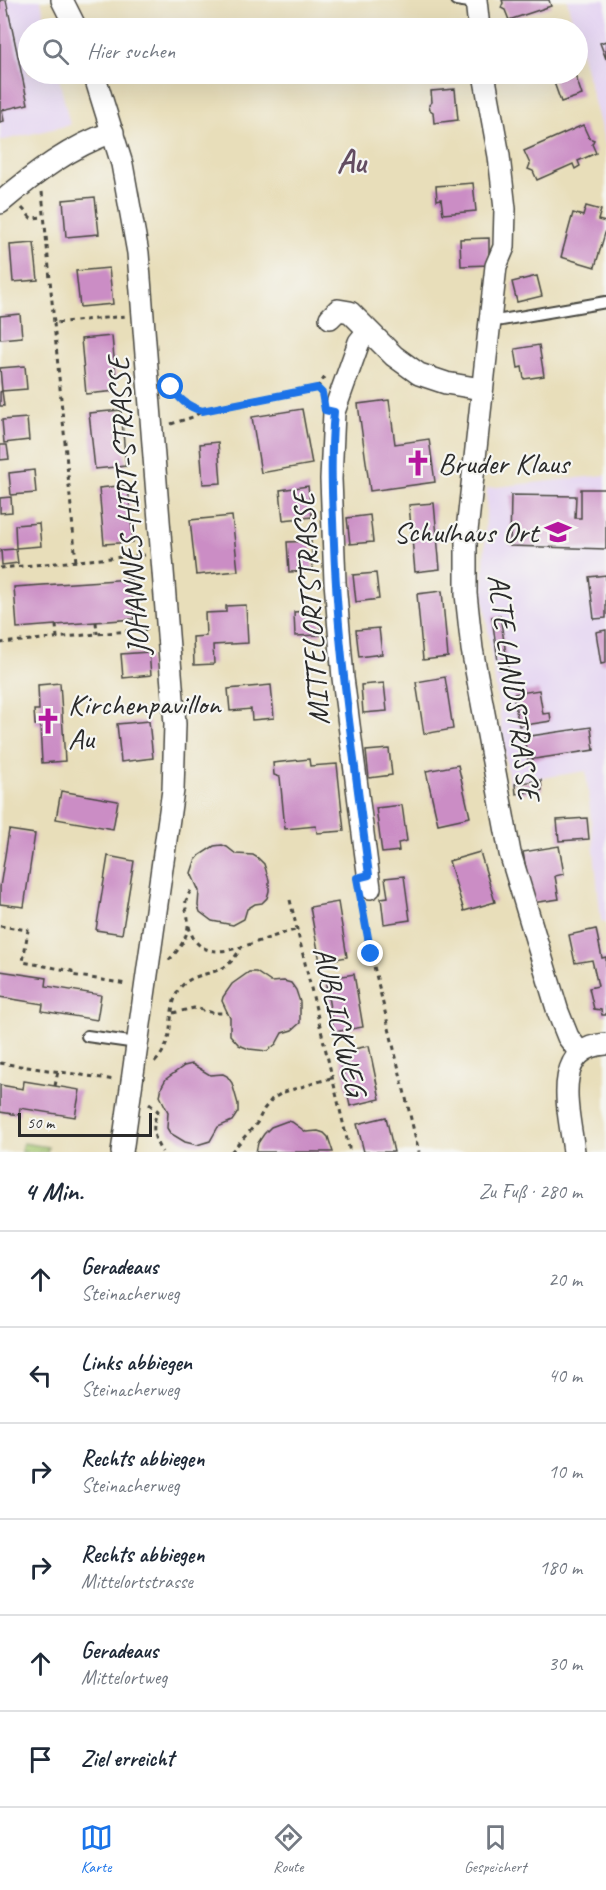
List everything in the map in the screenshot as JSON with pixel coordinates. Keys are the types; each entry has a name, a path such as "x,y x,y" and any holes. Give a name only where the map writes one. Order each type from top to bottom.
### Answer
{"street":[{"path":"62,0 71,18"},
{"path":"469,1 475,18"},
{"name":"JOHANNES-HIRT-STRASSE","path":"97,84 113,132 130,201 138,253 175,724 173,790 122,1152"},
{"name":"ALTE LANDSTRASSE","path":"486,84 506,209 504,248 496,266 466,540 466,594 472,649 510,853 558,1012 568,1036 580,1053"},
{"path":"0,203 35,175 72,150 87,141 113,132"},
{"path":"330,318 338,310 350,312 394,356 419,374 446,383 482,389"},
{"name":"MITTELORTSTRASSE","path":"366,894 343,678 335,582 331,478 334,412 359,342 368,331"},
{"path":"574,1152 567,1077 570,1066 580,1053 606,1044"}],"lane":[{"path":"490,322 606,302"},
{"path":"87,1036 137,1043"}],"path":[{"path":"41,183 76,561"},
{"path":"32,218 44,217"},
{"path":"54,323 133,316"},
{"path":"166,373 179,399 202,411"},
{"path":"161,426 193,417 202,411 317,388 325,377"},
{"path":"317,388 322,393 325,410 334,412"},
{"path":"0,568 161,554"},
{"path":"96,622 97,634"},
{"path":"56,625 57,638"},
{"path":"0,643 167,627"},
{"path":"192,889 185,905 190,934 204,948 215,952 241,948 297,930"},
{"path":"366,894 371,954 419,1152"},
{"name":"AUBLICKWEG","path":"290,900 350,1152"},
{"path":"0,926 28,930 23,962 72,970 72,975 145,986"},
{"path":"163,963 168,961 178,949 189,926"},
{"path":"147,1066 155,1062 165,1051 177,993 183,985 205,973 225,967 241,948"},
{"path":"173,1013 194,1008 214,1013 228,1012"},
{"path":"0,1063 132,1083"},
{"path":"55,1086 57,1071"},
{"path":"231,1152 257,1123 272,1099 285,1092 331,1078"},
{"path":"158,1111 154,1119 154,1136 162,1152"}],"shaded area":[{"path":"0,0 41,0 45,18 18,18 18,84 60,84 70,125 0,141"},
{"path":"567,0 606,0 606,147 588,78 588,18 572,18"},
{"path":"606,475 606,922 601,921 586,771 509,783 483,595 487,488"}],"green space":[{"path":"23,1143 48,1147 47,1152 21,1152"}],"building":[{"path":"0,0 6,0 18,57 18,84 24,84 28,104 2,110 4,121 0,122"},
{"path":"502,0 549,0 551,6 515,18 508,18 505,10 501,8"},
{"path":"606,41 606,59 600,43"},
{"path":"555,84 578,84 582,95 561,102"},
{"path":"455,89 458,120 434,123 433,112 429,105 432,102 431,91"},
{"path":"583,125 589,138 594,140 592,144 596,153 578,161 580,166 575,169 573,164 537,180 533,171 528,169 530,164 524,151"},
{"path":"473,183 476,211 443,214 441,199 437,200 436,186"},
{"path":"95,197 99,234 66,237 63,200"},
{"path":"586,206 601,210 598,220 606,222 606,230 595,267 561,257 573,213 583,216"},
{"path":"489,238 489,265 461,266 460,239"},
{"path":"34,243 38,280 13,282 10,245"},
{"path":"109,268 113,304 80,307 76,271"},
{"path":"537,276 542,296 517,302 512,282"},
{"path":"20,314 22,337 0,339 0,316"},
{"path":"112,336 117,391 86,394 81,339"},
{"path":"539,345 544,376 524,379 522,367 518,368 515,349"},
{"path":"25,366 27,389 2,391 0,368"},
{"path":"2,391 4,406 0,406 0,392"},
{"path":"389,400 395,444 429,439 435,482 370,491 358,404"},
{"path":"302,409 312,464 261,473 252,417"},
{"path":"121,410 126,466 95,469 89,413"},
{"path":"27,418 29,440 4,443 2,420"},
{"path":"218,442 221,483 203,484 200,444"},
{"path":"0,445 7,445 9,459 0,460"},
{"path":"34,470 36,493 11,495 9,473"},
{"path":"128,485 133,542 104,544 99,488"},
{"path":"308,486 312,517 283,520 280,490"},
{"name":"Schulhaus Ort","path":"581,489 606,489 606,549 510,546 511,495 576,496 575,518 581,518"},
{"path":"11,497 12,512 0,513 0,498"},
{"path":"434,503 440,569 415,572 409,505"},
{"path":"370,515 373,542 350,544 347,518"},
{"path":"232,516 238,571 196,575 190,520"},
{"path":"39,523 41,546 16,548 15,525"},
{"path":"311,541 313,571 289,572 287,542"},
{"path":"16,549 18,563 2,565 1,550"},
{"path":"376,573 379,599 356,602 353,575"},
{"path":"606,575 606,618 594,619 589,577"},
{"path":"131,579 134,619 17,628 14,587"},
{"path":"442,591 448,657 423,660 417,594"},
{"path":"246,605 248,643 213,645 214,664 194,665 193,637 206,636 205,613 226,612 226,606"},
{"path":"319,610 321,635 295,636 294,612"},
{"path":"500,616 508,667 499,669 492,617"},
{"path":"379,628 382,654 359,657 356,630"},
{"path":"606,630 606,663 601,664 596,632"},
{"path":"149,652 151,675 123,678 121,654"},
{"path":"445,677 453,729 424,734 416,682"},
{"name":"Kirchenpavillon Au","path":"60,683 65,761 42,763 40,725 35,725 34,710 39,710 38,685"},
{"path":"384,683 387,711 363,713 361,685"},
{"path":"271,685 274,718 252,720 251,709 230,711 228,689"},
{"path":"539,690 543,714 550,713 551,721 519,726 513,694"},
{"path":"149,721 153,758 121,762 117,724"},
{"path":"591,727 594,750 528,760 524,737"},
{"path":"389,749 392,775 369,778 366,751"},
{"path":"309,759 310,766 337,764 344,831 317,833 316,826 285,829 280,777 274,775 273,763"},
{"path":"458,765 470,817 438,824 426,771"},
{"path":"541,780 542,790 516,794 515,784"},
{"path":"61,791 118,801 113,829 56,819"},
{"path":"402,805 407,841 398,843 399,851 382,853 376,808"},
{"path":"587,818 589,839 559,841 557,820"},
{"path":"9,830 35,834 24,907 0,904 0,887"},
{"path":"222,845 236,854 253,855 258,858 264,864 269,880 267,898 262,903 247,909 244,919 233,925 212,921 200,912 199,891 191,873 200,855 214,846"},
{"path":"559,846 564,874 555,876 559,899 532,903 523,852"},
{"path":"480,852 495,902 464,911 449,861"},
{"path":"108,856 134,861 122,934 96,930"},
{"path":"404,876 410,920 384,924 381,898 388,897 385,878"},
{"path":"338,902 347,957 320,962 310,907"},
{"path":"596,929 602,958 606,957 606,1015 602,1015 601,1010 594,1009 589,988 598,986 592,960 575,963 569,935"},
{"path":"0,971 47,978 46,986 101,995 97,1020 42,1011 43,1004 0,997"},
{"path":"249,972 256,972 271,982 291,983 300,1002 300,1023 292,1030 282,1033 276,1044 267,1051 249,1049 239,1045 230,1035 230,1018 222,1001 232,984"},
{"path":"354,974 363,1027 334,1032 325,979"},
{"path":"369,1046 380,1099 350,1106 339,1052"},
{"path":"192,1064 210,1075 227,1076 232,1083 238,1104 238,1112 232,1121 218,1127 210,1141 197,1145 185,1142 170,1133 167,1128 168,1112 160,1096 166,1079 184,1066"},
{"path":"24,1081 80,1090 75,1117 20,1108 19,1115 0,1112 0,1085 23,1089"},
{"path":"386,1117 394,1152 364,1152 357,1124"},
{"path":"287,1121 306,1132 324,1133 328,1137 333,1152 256,1152 258,1143 271,1127"}],"place":[{"name":"Bruder Klaus","path":"418,463"},
{"name":"Schulhaus Ort","path":"558,532"},
{"name":"Kirchenpavillon Au","path":"48,721"}],"district":[{"name":"Au","path":"351,160"}],"route":[{"path":"171,387 179,399 202,411 317,388 322,393 325,410 334,412 331,478 335,582 343,678 369,875 357,878 371,954"}]}
